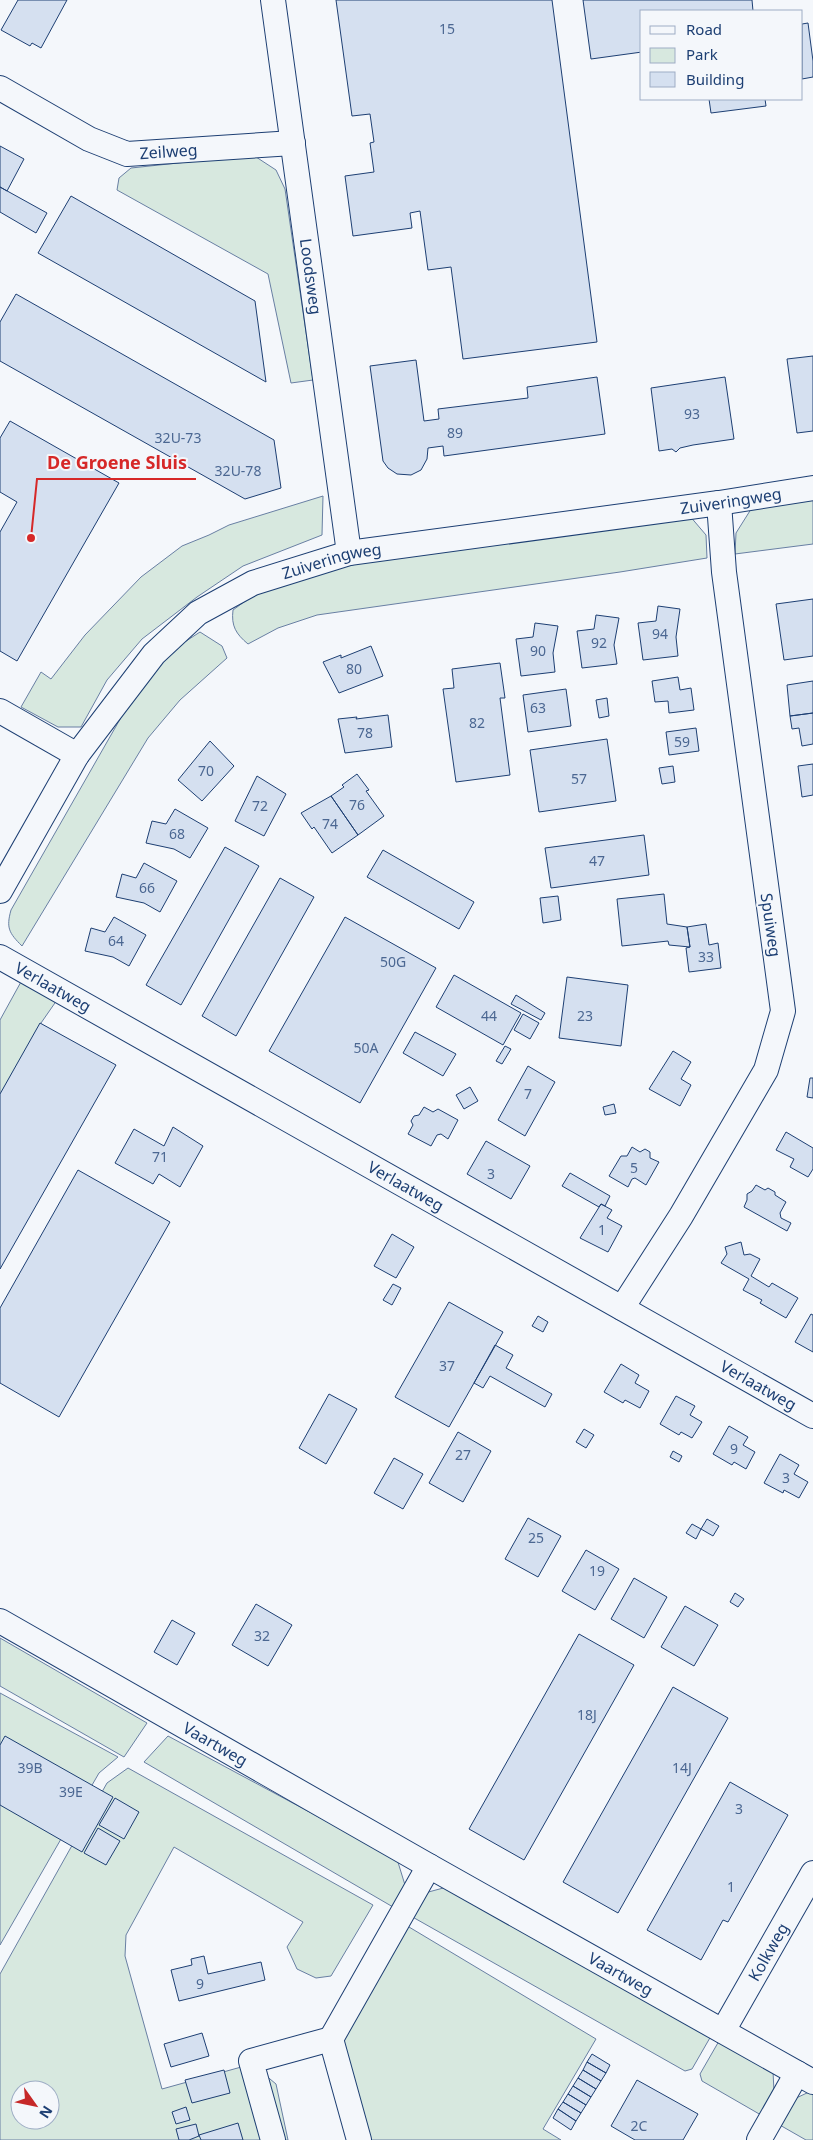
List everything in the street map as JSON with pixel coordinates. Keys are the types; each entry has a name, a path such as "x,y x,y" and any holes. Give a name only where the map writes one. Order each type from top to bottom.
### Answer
{"street":[{"name":"Loodsweg","path":"273,0 349,553"},
{"name":"Zeilweg","path":"0,88 89,139 127,154 293,143"},
{"name":"Zuiveringweg","path":"0,891 77,755 154,654 198,612 253,583 349,553 813,488"},
{"name":"Spuiweg","path":"622,1308 681,1216 766,1070 783,1011 727,591 720,502"},
{"path":"0,711 77,755"},
{"name":"Verlaatweg","path":"0,957 813,1416"},
{"name":"Vaartweg","path":"0,1621 429,1866 805,2077"},
{"path":"273,2140 251,2061 331,2038 429,1866"},
{"name":"Kolkweg","path":"723,2031 813,1873"},
{"path":"331,2038 359,2140"},
{"path":"759,2140 805,2077"}],"green space":[{"path":"253,155 276,170 285,189 313,380 291,383 268,274 117,190 119,178 131,168"},
{"path":"323,496 322,535 243,566 197,597 142,639 107,680 81,727 58,727 21,707 41,672 51,679 85,635 141,577 182,546 229,525"},
{"path":"813,498 813,544 735,554 736,533 753,506"},
{"path":"689,515 706,535 707,558 317,615 278,628 248,644 237,633 234,625 233,610 259,591 331,564"},
{"path":"200,632 222,646 227,658 180,700 148,738 22,946 10,930 11,910 131,700 160,658"},
{"path":"22,980 57,1000 41,1023 0,1095 0,1020"},
{"path":"0,1638 147,1723 124,1757 0,1686"},
{"path":"0,1693 118,1757 99,1773 0,1945"},
{"path":"168,1736 397,1859 405,1885 393,1907 144,1762"},
{"path":"128,1768 373,1905 331,1976 316,1978 297,1969 287,1947 303,1922 174,1847 126,1935 125,1956 162,2089 252,2064 276,2084 288,2140 0,2140 0,1974 107,1783"},
{"path":"447,1887 711,2036 692,2069 685,2071 409,1915 421,1894"},
{"path":"404,1924 596,2039 543,2129 561,2140 370,2140 342,2038"},
{"path":"719,2041 773,2071 774,2092 761,2115 702,2081 700,2074"},
{"path":"809,2092 813,2094 813,2140 806,2140 778,2124 792,2100"}],"building":[{"path":"18,0 67,0 41,48 32,43 30,46 1,30"},
{"path":"336,0 552,0 597,342 463,359 451,267 428,270 420,211 410,213 412,228 353,236 345,176 374,172 370,143 374,142 370,114 352,116"},
{"path":"583,0 752,0 753,10 640,10 640,52 591,59"},
{"path":"808,23 813,77 803,79 803,24"},
{"path":"709,100 765,100 766,106 711,113"},
{"path":"0,146 24,159 7,191 0,187"},
{"path":"0,187 47,213 36,233 0,212"},
{"path":"71,196 255,301 266,382 38,253"},
{"path":"16,294 274,440 281,488 245,499 0,361 0,322"},
{"path":"813,356 813,431 797,433 787,359"},
{"path":"416,360 424,421 439,419 438,409 528,398 527,387 597,377 605,434 444,456 443,446 428,448 427,459 421,470 411,475 397,474 388,468 383,461 370,366"},
{"path":"725,377 734,439 693,445 680,448 676,452 672,449 659,451 651,388"},
{"path":"10,421 119,483 17,661 0,651 0,532 17,502 0,492 0,438"},
{"path":"813,599 813,656 784,660 776,604"},
{"path":"658,606 680,609 676,637 678,656 643,660 638,623 656,621"},
{"path":"596,615 619,618 614,645 617,664 582,668 577,631 594,629"},
{"path":"535,623 558,626 553,653 555,672 521,676 516,639 533,637"},
{"path":"371,646 383,676 339,693 323,662 341,655 341,658"},
{"path":"500,663 505,698 500,698 510,775 456,782 443,689 454,688 452,669"},
{"path":"678,677 680,690 691,688 694,710 669,713 668,701 655,702 652,681"},
{"path":"813,681 813,713 790,716 787,685"},
{"path":"566,689 571,726 528,732 523,695"},
{"path":"607,698 609,716 599,718 596,700"},
{"path":"813,713 813,744 802,746 799,728 792,729 790,716"},
{"path":"388,715 392,747 345,753 338,719"},
{"path":"696,728 699,751 669,755 666,732"},
{"path":"607,739 616,801 539,812 530,750"},
{"path":"210,741 234,766 202,801 178,780"},
{"path":"813,764 813,795 802,797 798,766"},
{"path":"673,766 675,782 662,784 659,768"},
{"path":"357,774 369,790 366,791 384,816 358,835 331,796 344,787 342,785"},
{"path":"257,776 286,794 264,836 235,821"},
{"path":"331,796 358,835 332,853 314,827 312,829 301,813"},
{"path":"175,809 208,828 190,858 174,849 146,843 152,821 166,824"},
{"path":"644,835 649,875 551,888 545,848"},
{"path":"225,847 259,866 181,1005 146,985"},
{"path":"383,850 474,902 459,929 367,877"},
{"path":"144,863 177,881 160,912 144,903 116,897 122,874 136,878"},
{"path":"280,878 314,897 236,1036 202,1016"},
{"path":"664,894 667,924 687,927 690,947 669,945 668,941 622,946 617,899"},
{"path":"558,896 561,920 543,923 540,898"},
{"path":"114,917 146,935 129,966 113,957 85,951 91,928 105,932"},
{"path":"345,917 436,968 360,1103 269,1051"},
{"path":"706,924 709,945 718,943 721,968 689,972 686,948 690,947 687,927"},
{"path":"454,975 521,1013 503,1045 436,1007"},
{"path":"567,977 628,985 621,1046 559,1038"},
{"path":"516,995 545,1013 541,1020 511,1004"},
{"path":"523,1014 539,1023 530,1039 514,1030"},
{"path":"40,1023 116,1065 0,1269 0,1094"},
{"path":"415,1032 456,1054 443,1076 403,1053"},
{"path":"505,1046 511,1049 502,1064 496,1061"},
{"path":"673,1051 691,1062 681,1079 691,1085 680,1106 649,1089"},
{"path":"528,1066 555,1082 525,1136 498,1120"},
{"path":"810,1078 813,1078 813,1098 807,1097"},
{"path":"470,1087 478,1101 464,1109 456,1095"},
{"path":"614,1104 616,1113 605,1115 603,1107"},
{"path":"424,1107 433,1112 438,1109 458,1120 448,1139 441,1134 437,1135 431,1146 408,1134 413,1125 411,1121 414,1116 419,1115"},
{"path":"173,1127 203,1146 180,1187 159,1174 153,1184 115,1163 134,1129 164,1146"},
{"path":"786,1132 813,1148 813,1169 808,1177 790,1167 794,1159 776,1150"},
{"path":"486,1141 530,1166 511,1199 467,1174"},
{"path":"632,1147 640,1152 645,1149 650,1152 650,1158 659,1162 646,1185 635,1178 632,1179 628,1187 609,1176 621,1156 627,1156"},
{"path":"78,1170 170,1222 59,1417 0,1383 0,1308"},
{"path":"570,1173 610,1196 605,1206 601,1204 599,1207 562,1186"},
{"path":"756,1185 765,1190 768,1188 786,1202 780,1213 781,1218 791,1223 787,1231 744,1207 747,1194"},
{"path":"601,1204 612,1210 607,1218 622,1226 608,1252 580,1238"},
{"path":"392,1234 414,1247 396,1278 374,1266"},
{"path":"741,1242 744,1255 750,1254 760,1259 751,1276 769,1287 772,1283 798,1298 786,1318 760,1303 762,1300 743,1290 749,1279 721,1263 727,1254 725,1247"},
{"path":"393,1284 401,1288 392,1305 383,1300"},
{"path":"449,1302 503,1332 449,1427 395,1397"},
{"path":"811,1314 813,1315 813,1352 795,1342"},
{"path":"538,1316 548,1322 543,1332 532,1326"},
{"path":"495,1345 513,1355 506,1368 552,1394 545,1407 490,1376 483,1388 474,1383"},
{"path":"621,1364 639,1375 635,1383 649,1391 640,1408 625,1400 623,1403 604,1392"},
{"path":"329,1394 357,1409 326,1464 299,1448"},
{"path":"676,1396 695,1406 690,1415 702,1422 692,1438 681,1432 679,1435 660,1424"},
{"path":"729,1426 748,1437 743,1445 755,1452 746,1469 734,1462 732,1465 713,1454"},
{"path":"584,1429 594,1435 586,1448 576,1442"},
{"path":"458,1432 491,1451 463,1502 429,1483"},
{"path":"673,1451 682,1456 679,1462 670,1457"},
{"path":"780,1454 799,1465 794,1474 808,1482 799,1498 784,1490 783,1493 764,1483"},
{"path":"394,1458 423,1474 403,1509 374,1493"},
{"path":"528,1518 561,1536 538,1577 505,1559"},
{"path":"707,1519 719,1526 713,1536 701,1529"},
{"path":"692,1524 701,1529 696,1539 686,1533"},
{"path":"586,1550 619,1569 595,1610 562,1591"},
{"path":"634,1578 667,1597 644,1638 611,1619"},
{"path":"735,1593 744,1599 738,1607 730,1602"},
{"path":"256,1604 292,1625 268,1666 232,1645"},
{"path":"685,1606 718,1625 694,1666 661,1647"},
{"path":"172,1620 195,1633 177,1665 154,1652"},
{"path":"579,1634 634,1665 524,1860 469,1829"},
{"path":"673,1687 728,1718 618,1913 563,1882"},
{"path":"5,1736 113,1797 82,1852 0,1805 0,1745"},
{"path":"730,1782 788,1815 728,1922 723,1920 701,1960 647,1930"},
{"path":"115,1798 139,1812 124,1839 99,1825"},
{"path":"98,1828 120,1841 106,1865 84,1853"},
{"path":"204,1956 208,1974 261,1962 265,1980 179,2001 171,1970 192,1965 191,1959"},
{"path":"202,2033 209,2056 171,2067 164,2044"},
{"path":"592,2054 610,2065 606,2073 587,2062"},
{"path":"587,2062 606,2073 601,2081 583,2070"},
{"path":"224,2070 230,2093 192,2103 185,2080"},
{"path":"583,2070 601,2081 596,2089 578,2078"},
{"path":"578,2078 596,2089 591,2097 573,2086"},
{"path":"637,2080 698,2114 683,2140 635,2140 611,2126"},
{"path":"573,2086 591,2097 586,2105 568,2094"},
{"path":"568,2094 586,2105 581,2113 563,2102"},
{"path":"563,2102 581,2113 576,2121 558,2109"},
{"path":"186,2107 190,2120 176,2124 172,2112"},
{"path":"558,2109 576,2121 571,2130 553,2118"},
{"path":"238,2123 243,2140 201,2140 199,2135"},
{"path":"196,2124 199,2136 189,2140 179,2140 176,2129"}],"place":[{"name":"De Groene Sluis","path":"31,538"}]}
